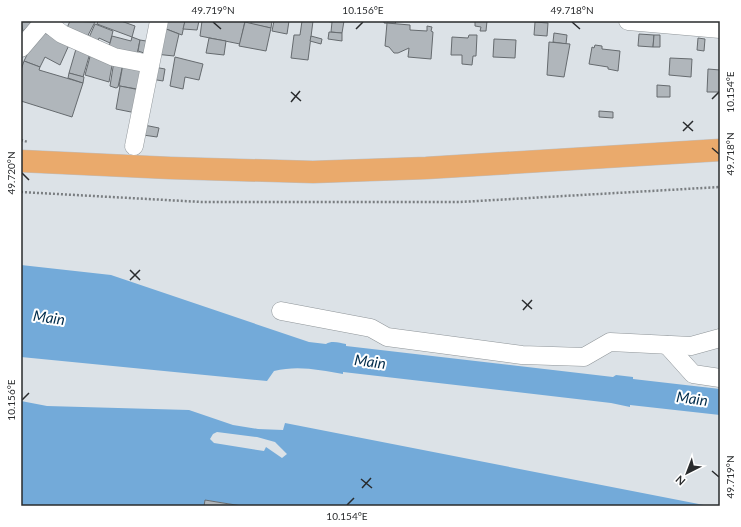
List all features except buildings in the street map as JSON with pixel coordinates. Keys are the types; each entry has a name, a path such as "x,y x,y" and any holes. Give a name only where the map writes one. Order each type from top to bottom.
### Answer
{"main road":[{"path":"21,161 170,168 313,172 426,168 720,150"}],"street":[{"path":"21,46 45,21 62,34 114,57 150,64"},
{"path":"134,146 159,21"},
{"path":"628,21 720,30"},
{"path":"281,311 371,328 387,337 522,355 584,356 610,342 691,346 720,338"},
{"path":"667,345 693,374 720,378"}],"path":[{"path":"21,192 202,202 460,202 720,187"}],"water":[{"name":"Main","path":"21,265 111,275 309,342 326,344 336,342 346,344 346,346 613,377 616,375 633,377 633,379 720,389 720,415 630,405 630,407 611,403 300,368 274,371 267,381 21,357"},
{"path":"21,401 47,406 189,410 233,425 258,429 283,430 285,423 709,506 242,506 205,500 204,506 21,506","holes":["217,432 257,437 275,442 287,454 282,458 266,447 264,451 214,443 210,439 213,434"]}]}
